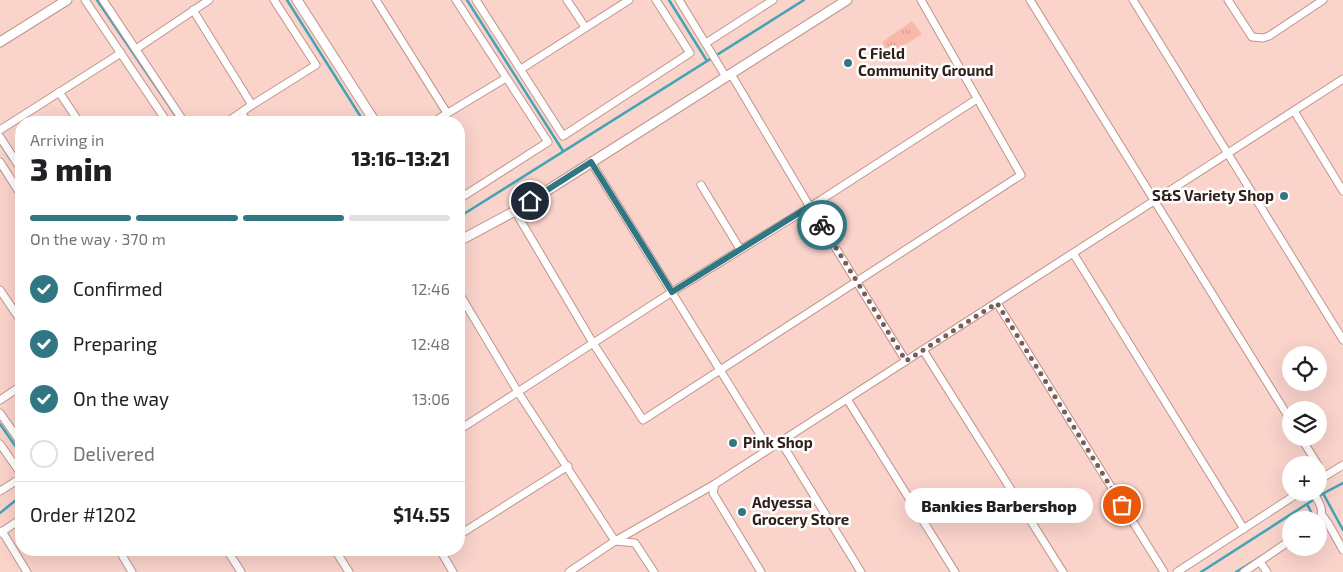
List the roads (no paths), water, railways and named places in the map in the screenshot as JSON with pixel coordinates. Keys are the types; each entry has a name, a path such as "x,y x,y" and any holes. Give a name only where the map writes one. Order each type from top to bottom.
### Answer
{"street":[{"path":"0,42 67,0"},
{"path":"85,0 163,116"},
{"path":"103,0 180,116"},
{"path":"136,49 209,0"},
{"path":"236,116 316,65 274,0"},
{"path":"297,0 371,116"},
{"path":"376,0 447,113"},
{"path":"456,0 548,142 465,195"},
{"path":"476,0 564,136 690,53 656,0"},
{"path":"567,0 584,28"},
{"path":"521,69 629,0"},
{"path":"679,0 728,75 906,361"},
{"path":"706,43 772,0"},
{"path":"465,238 515,211 847,0"},
{"path":"515,211 593,343 643,420 1021,175 921,0"},
{"path":"1030,0 1282,407"},
{"path":"1133,0 1343,340"},
{"path":"1228,0 1252,36 1263,38 1324,0"},
{"path":"193,10 252,105"},
{"path":"22,116 121,53"},
{"path":"442,116 506,78"},
{"path":"569,572 615,541 715,484 781,442 1343,79"},
{"path":"59,92 75,116"},
{"path":"465,426 672,292 977,99"},
{"path":"1294,111 1343,191"},
{"path":"0,130 15,120"},
{"path":"0,137 15,160"},
{"path":"0,162 15,186"},
{"path":"591,162 769,449"},
{"path":"702,185 740,249"},
{"path":"1073,254 1244,529"},
{"path":"0,290 15,312"},
{"path":"465,303 518,392 568,466 615,541 635,544 654,572"},
{"path":"997,303 1164,572"},
{"path":"923,350 1062,572"},
{"path":"0,400 15,390"},
{"path":"847,399 955,572"},
{"path":"0,413 15,434"},
{"path":"781,442 861,572"},
{"path":"0,444 15,465"},
{"path":"1327,475 1343,465"},
{"path":"465,531 568,466"},
{"path":"0,491 15,482"},
{"path":"715,484 713,493 761,572"},
{"path":"1177,572 1286,501"},
{"path":"1327,522 1343,550"},
{"path":"15,523 1,532 15,554"},
{"path":"1244,572 1282,546"},
{"path":"17,556 27,572"},
{"path":"123,556 132,572"},
{"path":"231,556 241,572"},
{"path":"338,556 349,572"},
{"path":"444,556 453,572"},
{"path":"1260,562 1267,572"}],"waterway":[{"path":"97,0 176,116"},
{"path":"287,0 360,116"},
{"path":"467,0 563,151"},
{"path":"669,0 707,61"},
{"path":"465,213 804,0"},
{"path":"0,143 11,160"},
{"path":"0,424 15,445"},
{"path":"1201,572 1324,493 1343,483"},
{"path":"0,513 15,501"},
{"path":"1327,501 1343,530"},
{"path":"1307,504 1310,511"},
{"path":"1236,572 1262,556"}],"place":[{"name":"C Field Community Ground","path":"848,63"},
{"name":"S&S Variety Shop","path":"1284,196"},
{"name":"Pink Shop","path":"733,443"},
{"name":"Bankies Barbershop","path":"1122,505"},
{"name":"Adyessa Grocery Store","path":"742,512"}]}
